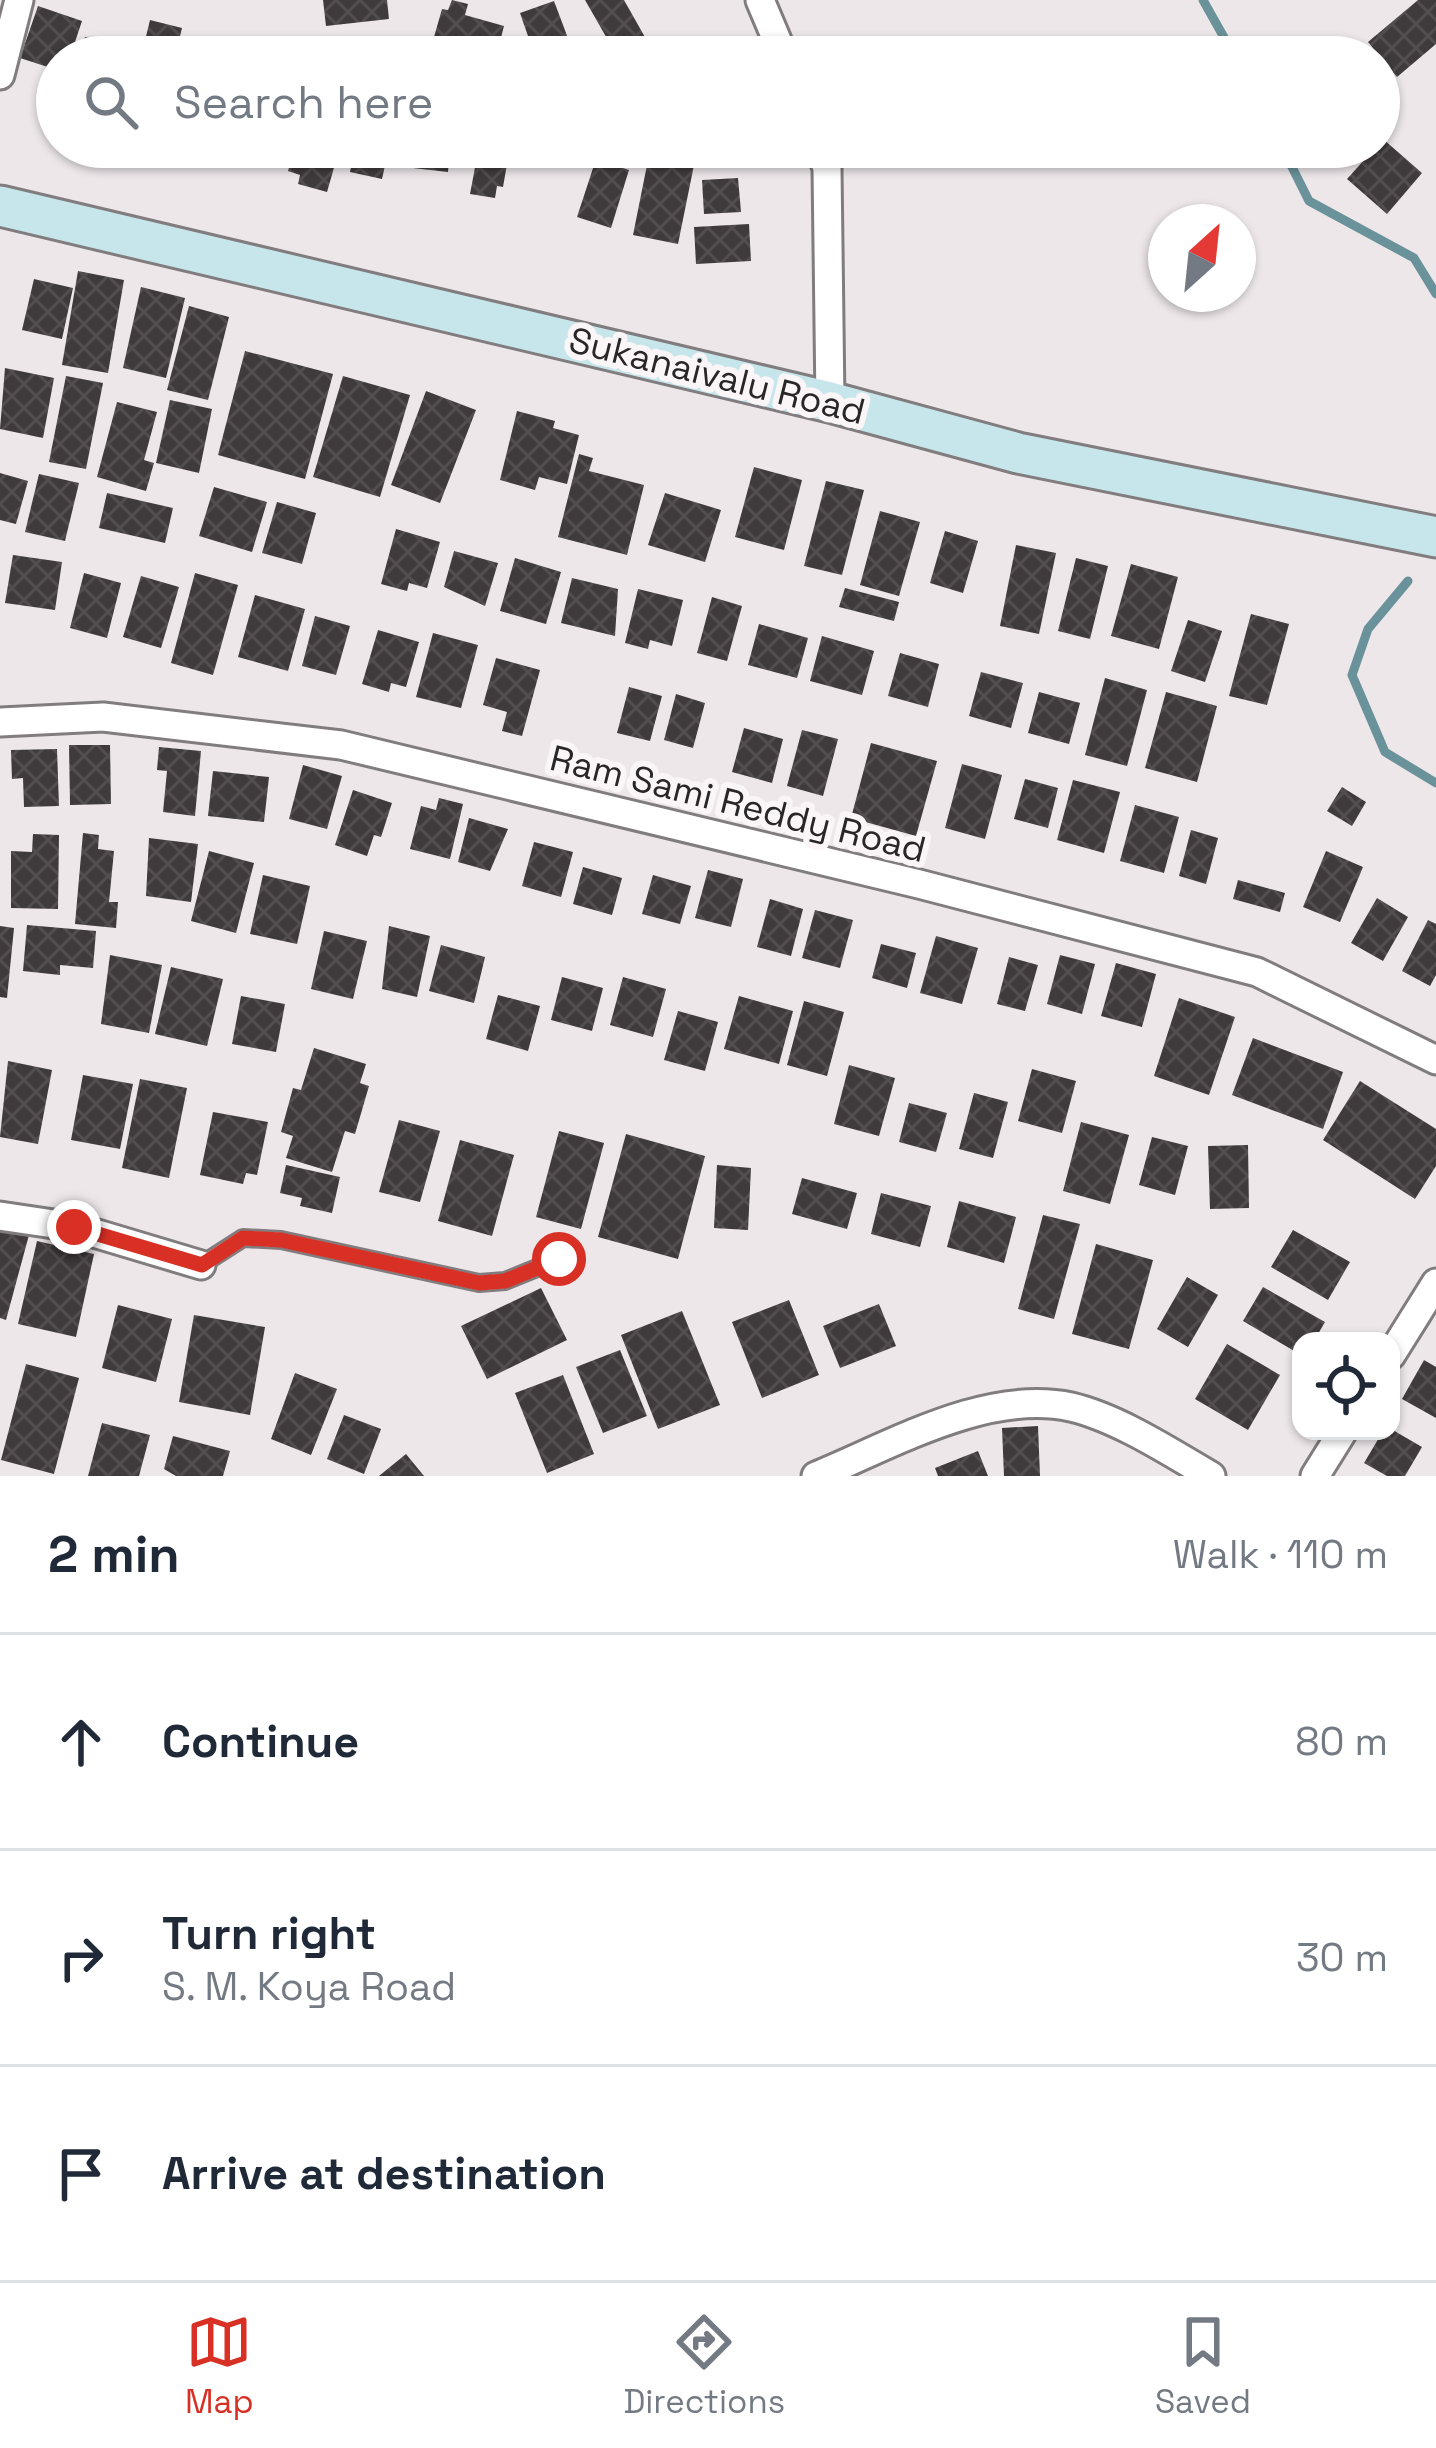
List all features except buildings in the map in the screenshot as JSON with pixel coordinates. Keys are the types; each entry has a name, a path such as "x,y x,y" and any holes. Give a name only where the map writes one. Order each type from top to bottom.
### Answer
{"main road":[{"name":"Sukanaivalu Road","path":"0,206 830,402 1018,453 1436,537"}],"street":[{"path":"0,75 19,0"},
{"path":"760,0 775,36"},
{"path":"827,168 830,402"},
{"name":"Ram Sami Reddy Road","path":"0,722 103,717 341,745 919,884 1257,973 1436,1060"},
{"path":"0,1216 74,1227 202,1265"},
{"path":"1400,1341 1436,1283"},
{"path":"816,1476 938,1425 1010,1406 1071,1407 1211,1476"},
{"path":"1315,1476 1337,1440"}],"lane":[{"path":"202,1265 243,1238 281,1240 479,1283 505,1281 559,1259"}],"waterway":[{"path":"1203,0 1223,36"},
{"path":"1292,168 1309,201 1414,258 1436,294"},
{"path":"1408,581 1368,629 1352,675 1385,752 1436,783"}],"route":[{"path":"74,1227 202,1265 243,1238 281,1240 479,1283 505,1281 559,1259"}]}
